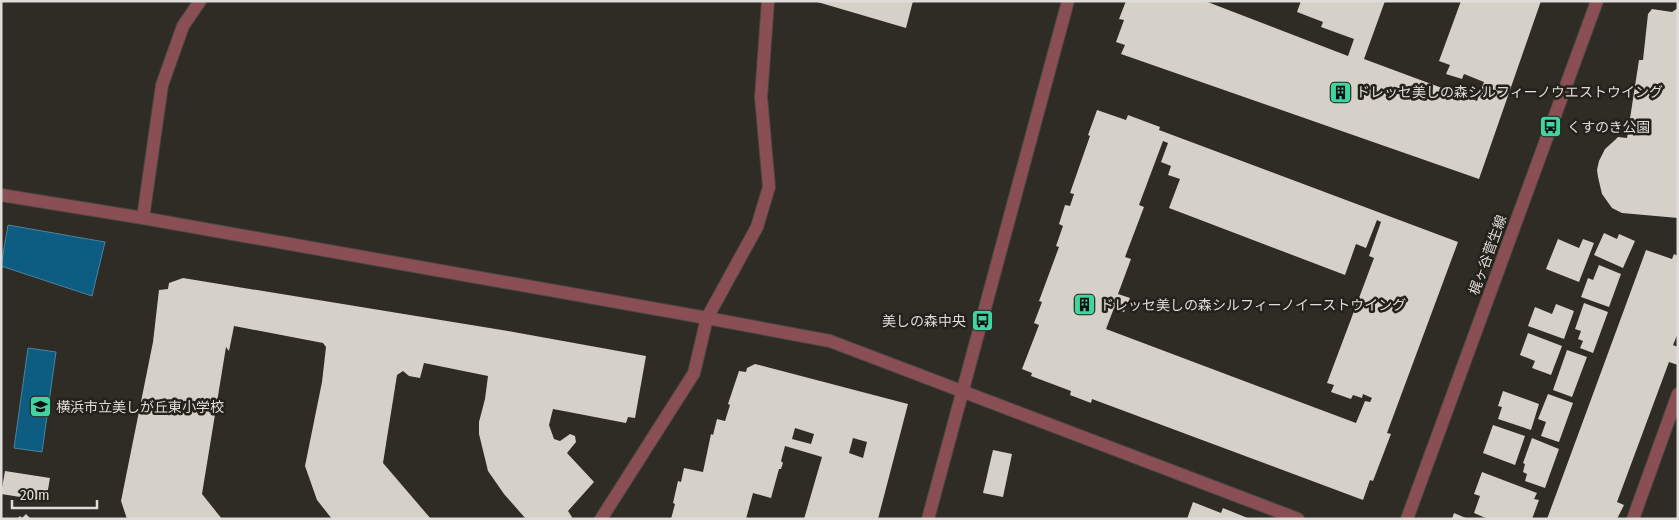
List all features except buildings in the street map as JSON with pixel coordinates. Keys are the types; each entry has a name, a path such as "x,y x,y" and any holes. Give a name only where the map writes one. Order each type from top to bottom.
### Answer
{"street":[{"path":"143,218 162,85 183,26 200,1"},
{"path":"601,519 694,373 707,318 757,227 769,187 761,97 768,1"},
{"path":"928,519 1068,1"},
{"name":"梶ヶ谷菅生線","path":"1406,519 1597,1"},
{"path":"1,195 143,218 830,341 1298,519"},
{"path":"1633,519 1678,394"}],"water":[{"path":"8,225 105,242 92,296 1,266"},
{"path":"28,348 56,352 42,452 14,448"}],"place":[{"name":"ドレッセ美しの森シルフィーノウエストウイング","path":"1340,92"},
{"name":"くすのき公園","path":"1551,127"},
{"name":"ドレッセ美しの森シルフィーノイーストウイング","path":"1084,305"},
{"name":"美しの森中央","path":"982,321"},
{"name":"横浜市立美しが丘東小学校","path":"40,407"}]}
